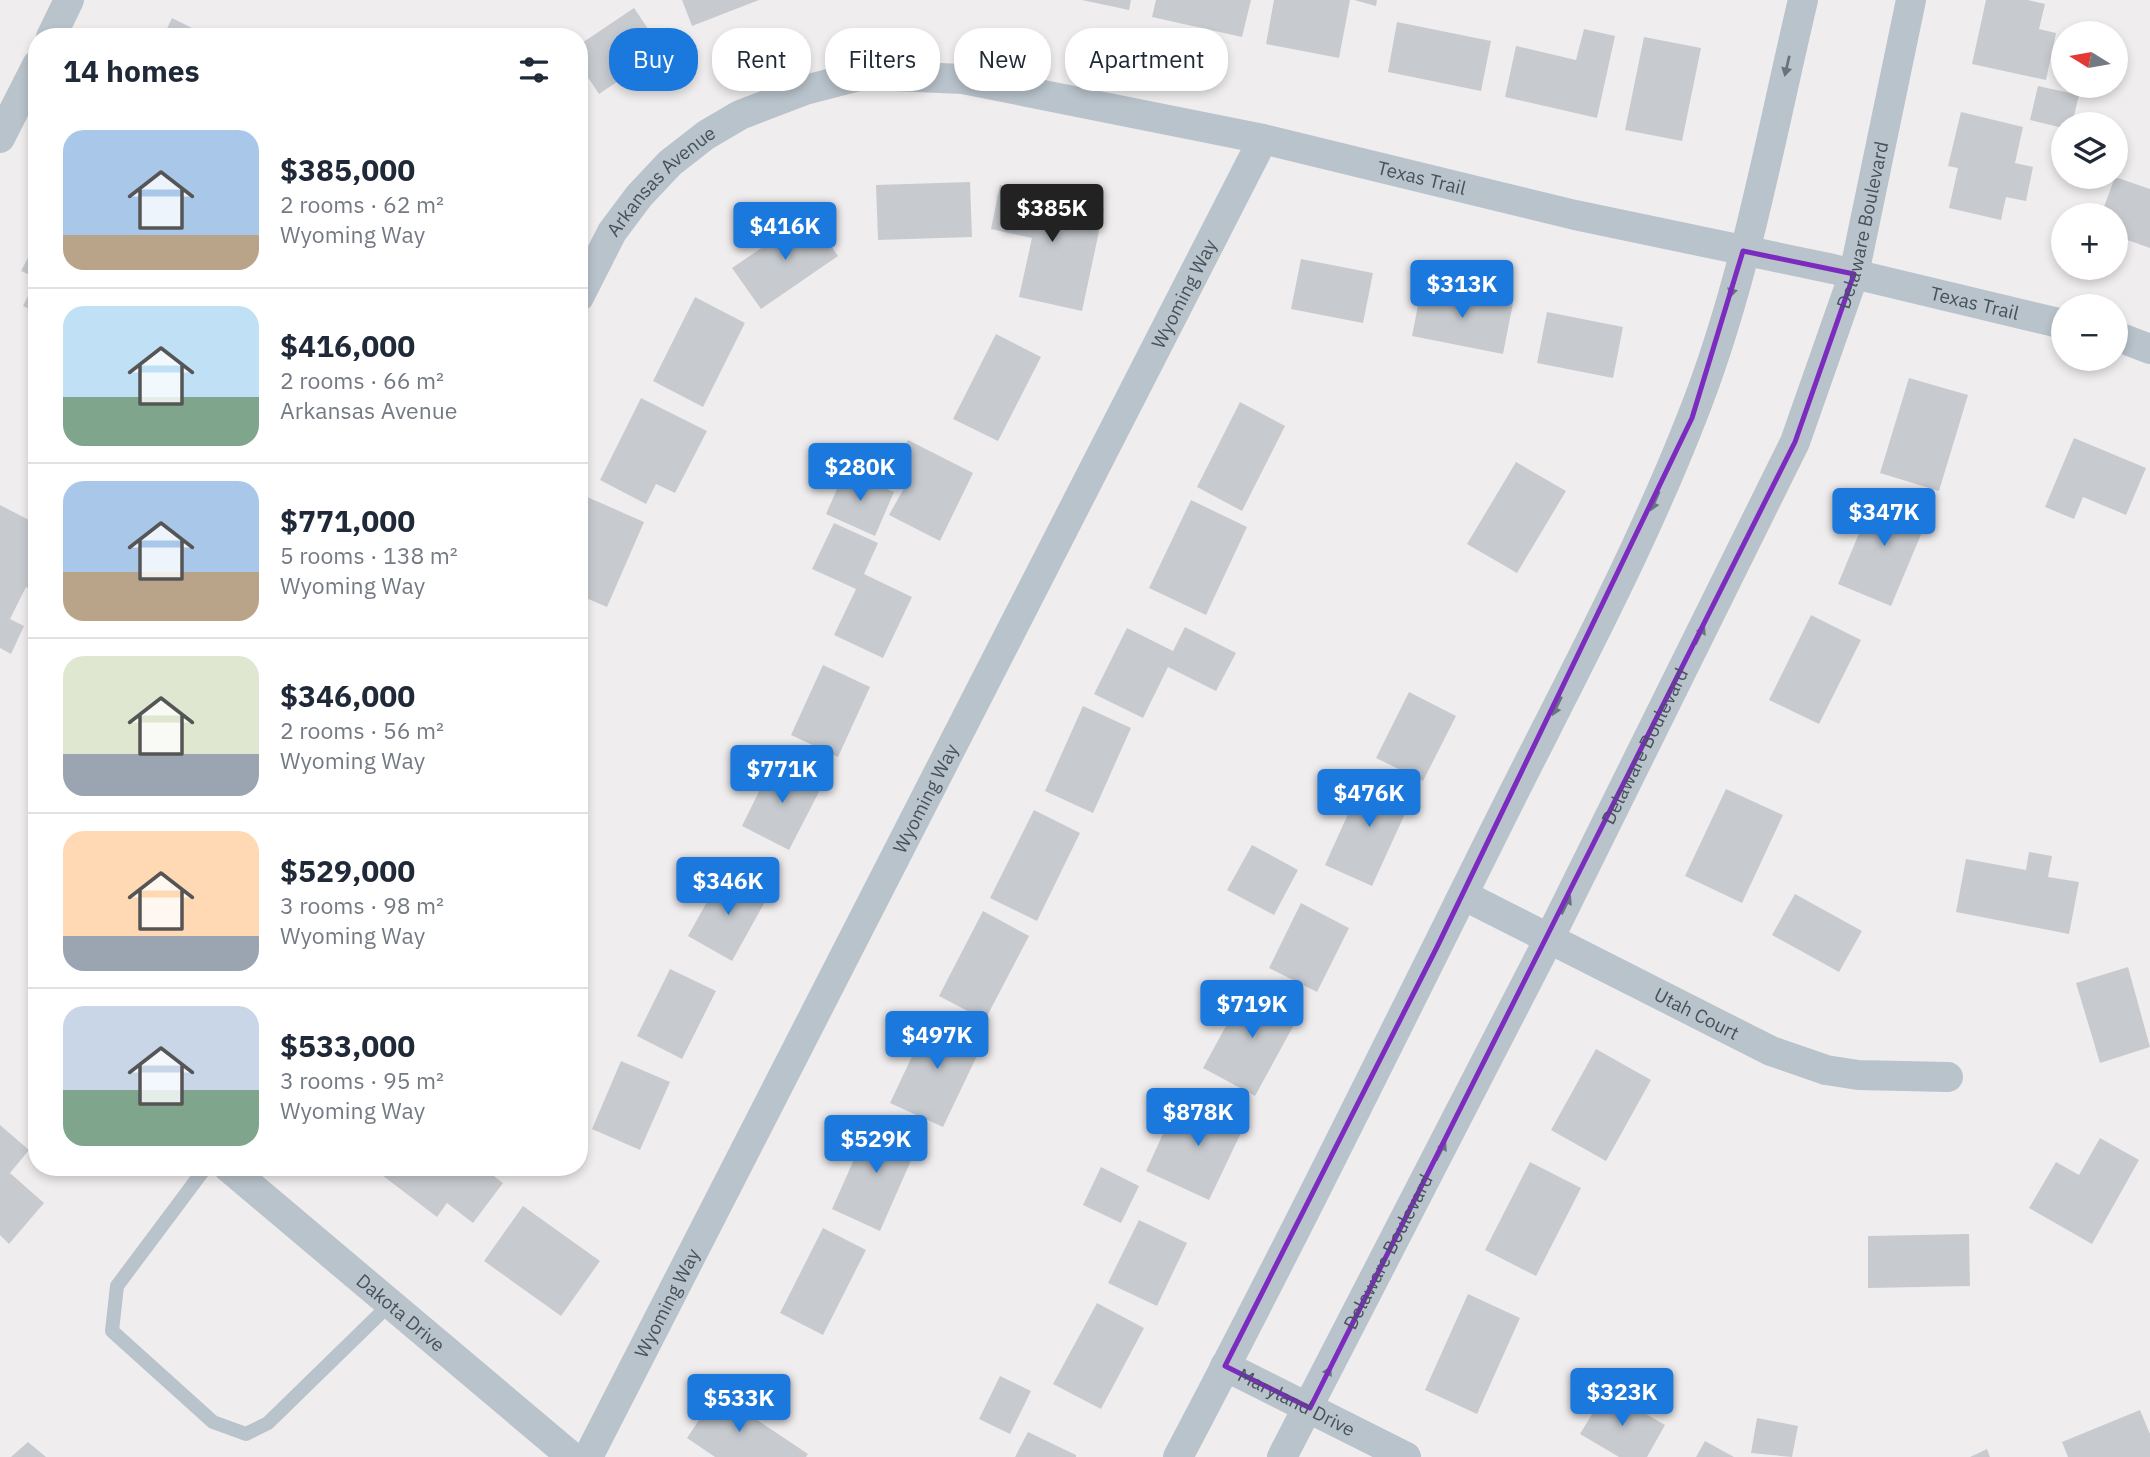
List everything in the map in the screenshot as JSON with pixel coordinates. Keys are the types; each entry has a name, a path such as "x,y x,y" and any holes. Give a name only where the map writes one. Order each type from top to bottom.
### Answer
{"street":[{"path":"55,28 69,0"},
{"path":"1178,1457 1463,895 1620,578 1692,418 1717,346 1744,251 1803,0"},
{"name":"Delaware Boulevard","path":"1282,1457 1310,1408 1549,939 1795,442 1854,274 1911,0"},
{"name":"Texas Trail","path":"777,101 859,76 963,79 1263,139 1574,215 1854,274 2051,321"},
{"path":"0,138 28,83"},
{"name":"Arkansas Avenue","path":"588,279 612,232 639,196 670,163 706,135 740,115 777,101"},
{"name":"Wyoming Way","path":"588,1457 1263,139"},
{"path":"2128,341 2150,349"},
{"name":"Utah Court","path":"1463,895 1772,1051 1826,1070 1858,1076 1948,1077"},
{"name":"Dakota Drive","path":"239,1176 572,1457"},
{"name":"Maryland Drive","path":"1225,1366 1406,1457"}],"lane":[{"path":"199,1176 117,1286 112,1331 213,1422 246,1434 268,1423 391,1303"}],"highlighted area":[{"path":"1743,251 1854,274 1795,442 1310,1408 1225,1366 1437,947 1692,418"}],"building":[{"path":"682,0 759,0 692,26"},
{"path":"1082,0 1131,0 1129,10"},
{"path":"1156,0 1251,0 1242,37 1228,34 1228,28 1202,28 1152,17"},
{"path":"1274,0 1350,0 1339,58 1266,44"},
{"path":"1354,0 1377,0 1376,6"},
{"path":"1986,0 2028,0 2045,4 2039,29 2051,32 2051,56 2046,80 1972,64"},
{"path":"634,8 647,28 609,28 609,87 599,94 588,78 588,39"},
{"path":"172,18 192,28 167,28"},
{"path":"1397,22 1491,41 1481,91 1388,72"},
{"path":"1584,29 1615,36 1597,118 1505,97 1516,46 1576,60"},
{"path":"1644,37 1701,48 1682,141 1625,130"},
{"path":"2038,86 2051,89 2051,98 2078,98 2075,112 2051,112 2051,125 2030,120"},
{"path":"1961,112 2023,127 2015,163 2033,167 2026,201 2006,197 2001,220 1949,208 1958,168 1948,166"},
{"path":"2128,181 2150,189 2150,248 2128,240 2128,203 2105,203 2111,189 2128,189"},
{"path":"970,182 972,237 878,240 876,185"},
{"path":"1000,185 1104,208 1082,311 1019,297 1032,238 991,229"},
{"path":"810,215 838,256 761,309 732,268"},
{"path":"28,258 28,274 21,271"},
{"path":"1301,259 1373,273 1363,323 1291,309"},
{"path":"1422,285 1513,303 1503,354 1412,336"},
{"path":"28,296 28,308 23,306"},
{"path":"695,297 745,323 703,407 653,381"},
{"path":"1547,312 1623,327 1613,378 1537,363"},
{"path":"996,334 1041,357 998,441 953,419"},
{"path":"1909,378 1968,395 1939,491 1880,473"},
{"path":"641,398 707,431 675,493 656,484 646,504 600,480"},
{"path":"1240,402 1285,426 1242,511 1197,487"},
{"path":"2074,438 2146,468 2126,515 2083,497 2074,519 2045,507"},
{"path":"908,440 973,473 940,541 889,515 904,488 888,480"},
{"path":"1516,462 1566,491 1517,573 1467,544"},
{"path":"845,471 894,492 875,536 826,514"},
{"path":"1877,490 1930,513 1891,606 1838,584"},
{"path":"588,497 644,522 607,607 588,599"},
{"path":"1191,500 1247,527 1206,615 1149,588"},
{"path":"0,505 28,519 28,588 26,587 10,619 24,626 11,654 0,648"},
{"path":"834,523 878,543 864,574 912,597 883,658 834,635 856,589 812,569"},
{"path":"1811,615 1861,640 1819,724 1769,700"},
{"path":"1185,627 1236,653 1216,691 1168,667 1143,718 1094,694 1127,628 1173,651"},
{"path":"823,665 870,687 838,757 791,735"},
{"path":"1409,692 1456,716 1423,781 1376,758"},
{"path":"1083,706 1131,728 1093,813 1045,791"},
{"path":"775,759 823,784 789,850 742,826"},
{"path":"1367,772 1414,794 1372,886 1325,865"},
{"path":"1726,789 1783,815 1742,903 1685,876"},
{"path":"1034,810 1080,833 1037,921 990,898"},
{"path":"1252,845 1298,870 1274,915 1227,890"},
{"path":"2029,852 2052,856 2048,877 2079,882 2069,934 1956,912 1966,859 2026,870"},
{"path":"723,873 767,898 732,961 688,936"},
{"path":"1795,894 1862,931 1839,972 1772,935"},
{"path":"1301,903 1349,928 1317,992 1269,968"},
{"path":"983,911 1029,936 985,1020 939,996"},
{"path":"2128,967 2150,1047 2100,1063 2076,983"},
{"path":"670,969 716,991 682,1059 637,1036"},
{"path":"1249,984 1301,1012 1255,1096 1203,1068"},
{"path":"932,1014 985,1039 943,1127 890,1103"},
{"path":"1596,1049 1651,1080 1606,1161 1551,1130"},
{"path":"621,1061 670,1082 640,1150 592,1129"},
{"path":"1203,1097 1248,1118 1209,1200 1146,1171 1173,1112 1192,1121"},
{"path":"872,1119 920,1140 880,1231 832,1209"},
{"path":"0,1125 28,1149 10,1173 44,1203 9,1244 0,1235"},
{"path":"2100,1138 2139,1160 2092,1244 2029,1208 2056,1162 2079,1175"},
{"path":"1530,1162 1581,1188 1536,1276 1485,1250"},
{"path":"1101,1167 1139,1186 1121,1223 1083,1205"},
{"path":"383,1176 494,1176 503,1183 473,1223 447,1203 437,1217"},
{"path":"523,1206 600,1261 561,1316 484,1261"},
{"path":"1139,1220 1187,1243 1157,1306 1108,1283"},
{"path":"823,1228 866,1250 823,1335 780,1313"},
{"path":"1969,1234 1970,1286 1868,1288 1868,1236"},
{"path":"1468,1294 1520,1318 1477,1414 1425,1390"},
{"path":"1097,1303 1144,1328 1101,1409 1053,1384"},
{"path":"1000,1376 1031,1391 1010,1434 979,1419"},
{"path":"1606,1391 1665,1425 1647,1457 1619,1457 1580,1434"},
{"path":"717,1393 808,1454 806,1457 715,1457 687,1438"},
{"path":"2140,1410 2150,1434 2150,1457 2068,1457 2062,1442"},
{"path":"1757,1418 1798,1426 1792,1457 1751,1453"},
{"path":"1028,1432 1076,1455 1076,1457 1015,1457"},
{"path":"1705,1441 1734,1457 1696,1457"},
{"path":"28,1442 46,1457 11,1457"},
{"path":"1987,1449 1990,1457 1970,1457"}]}
